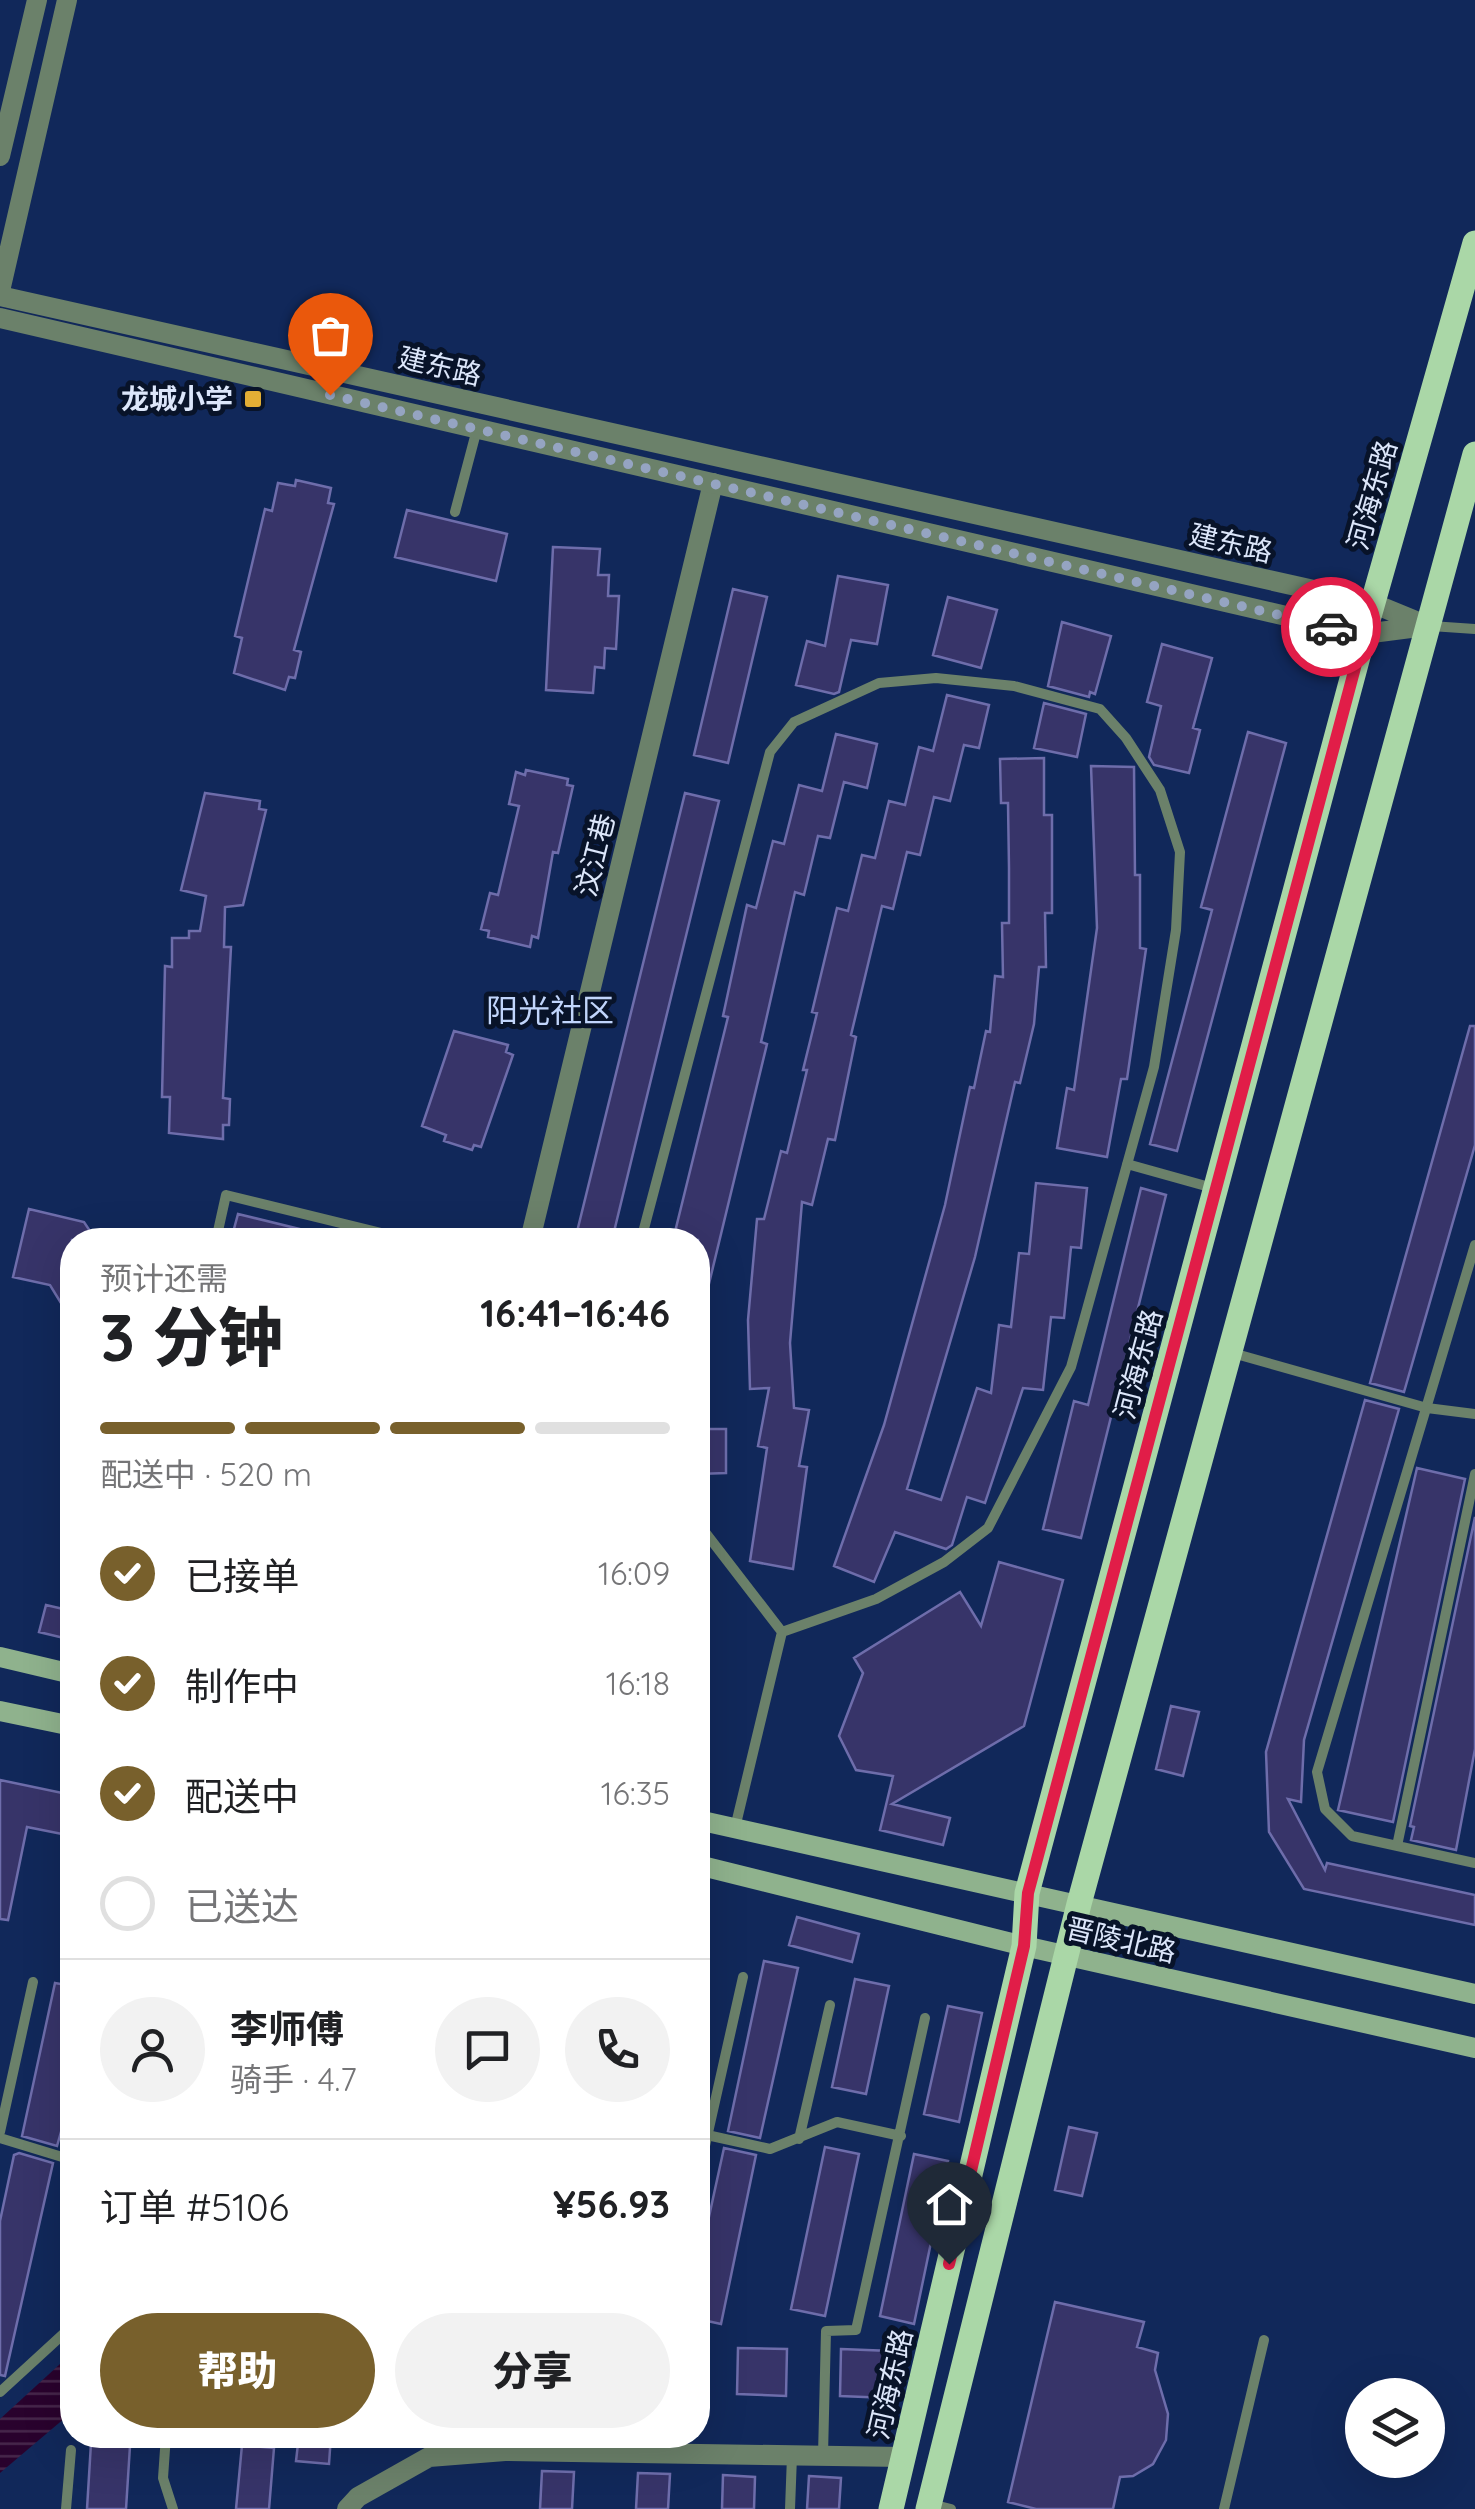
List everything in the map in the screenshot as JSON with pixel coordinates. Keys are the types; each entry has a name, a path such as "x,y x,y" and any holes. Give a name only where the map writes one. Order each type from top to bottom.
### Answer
{"main road":[{"name":"河海东路","path":"892,2509 1024,1946 1028,1893 1372,604 1475,242"},
{"path":"936,2507 1079,1904 1475,454"},
{"path":"0,1657 60,1671"},
{"path":"0,1711 60,1724"},
{"name":"晋陵北路","path":"710,1823 1475,1994"},
{"name":"晋陵北路","path":"710,1868 1024,1946 1475,2048"}],"street":[{"path":"0,156 37,0"},
{"path":"0,294 67,0"},
{"name":"建东路","path":"0,294 1372,604 1428,626"},
{"name":"建东路","path":"0,318 1364,634 1428,626"},
{"name":"汶江巷","path":"533,1228 714,484"},
{"path":"347,2509 358,2497 429,2458 570,2448"},
{"path":"689,2448 792,2456 903,2457"}],"lane":[{"path":"455,512 477,429"},
{"path":"1428,626 1475,629"},
{"path":"645,1228 770,752 794,722 880,684 936,678 1014,686 1100,709 1126,738 1160,790 1180,852 1176,930 1154,1067 1071,1367 988,1528 944,1562 876,1600 782,1632"},
{"path":"1127,1164 1216,1188"},
{"path":"219,1228 226,1195 361,1228"},
{"path":"1475,1246 1317,1772 1325,1810 1352,1836 1474,1863 1475,1848"},
{"path":"1229,1352 1427,1408 1475,1414"},
{"path":"1397,1846 1475,1474"},
{"path":"710,1539 782,1632"},
{"path":"735,1828 782,1632"},
{"path":"710,2122 743,1977"},
{"path":"33,1982 0,2135 60,2156"},
{"path":"799,2139 830,2004"},
{"path":"823,2456 826,2331 856,2330 925,2018"},
{"path":"710,2136 770,2149 836,2122 901,2136"},
{"path":"0,2392 60,2337"},
{"path":"1224,2509 1264,2340"},
{"path":"165,2448 162,2478 173,2509"},
{"path":"66,2509 71,2450"},
{"path":"790,2509 792,2456"}],"shaded area":[{"path":"60,2364 60,2422 0,2473 0,2419"}],"building":[{"path":"296,480 331,488 328,503 334,504 294,650 301,652 295,678 289,677 285,690 234,673 242,638 235,636 265,509 272,511 278,483 295,486"},
{"path":"407,510 507,534 496,581 395,557"},
{"path":"553,547 600,549 598,575 609,575 608,596 619,596 616,649 605,648 604,668 595,667 593,693 546,690"},
{"path":"838,576 888,585 877,644 851,640 839,692 834,694 796,685 807,641 825,646"},
{"path":"733,589 767,597 728,763 694,755"},
{"path":"948,597 997,610 981,668 933,655"},
{"path":"1062,622 1111,636 1095,694 1090,692 1089,697 1048,686"},
{"path":"1162,644 1212,658 1193,728 1200,730 1189,773 1154,765 1149,757 1161,706 1147,702"},
{"path":"947,695 989,705 979,748 964,745 950,801 934,797 920,855 907,852 893,909 882,906 851,1035 856,1037 835,1140 828,1139 812,1205 802,1202 790,1343 794,1408 809,1410 799,1466 807,1467 793,1569 750,1561 767,1448 758,1446 769,1388 750,1389 748,1320 757,1219 764,1219 781,1151 787,1153 807,1070 803,1070 817,1013 812,1012 837,908 848,911 862,855 875,858 889,801 905,805 919,747 933,751"},
{"path":"1044,703 1086,714 1077,757 1034,748"},
{"path":"1248,732 1286,743 1177,1151 1150,1144 1212,910 1201,907"},
{"path":"836,734 877,744 867,788 844,782 830,838 818,836 804,895 795,892 761,1042 767,1044 710,1279 710,1228 676,1228 728,1017 723,1016 747,905 756,908 773,841 784,844 799,785 822,791"},
{"path":"1044,758 1044,815 1052,815 1052,913 1045,913 1046,967 1039,967 1034,1024 1020,1083 1015,1082 975,1257 907,1489 941,1500 977,1388 991,1393 999,1325 1011,1327 1019,1253 1029,1254 1036,1183 1087,1188 1081,1248 1071,1247 1064,1318 1051,1317 1043,1390 1023,1388 985,1503 967,1497 952,1545 946,1549 895,1532 874,1582 834,1566 884,1425 945,1205 970,1087 974,1088 986,1031 990,1032 995,976 1003,977 1002,923 1009,923 1009,868 1008,803 1001,803 1000,759"},
{"path":"1091,766 1134,767 1135,875 1140,875 1140,948 1146,949 1127,1079 1121,1079 1107,1157 1057,1148 1067,1088 1074,1090 1097,928"},
{"path":"526,770 568,779 567,785 573,786 558,853 553,852 538,938 532,936 530,947 488,937 489,931 481,929 490,893 498,895 519,806 509,804 516,772 525,775"},
{"path":"205,793 260,801 259,809 266,810 243,905 225,907 224,947 231,947 223,1098 230,1099 229,1125 223,1125 223,1139 169,1133 170,1097 162,1097 165,966 172,967 172,938 189,938 189,931 200,931 206,896 181,890"},
{"path":"685,793 719,801 615,1228 578,1228"},
{"path":"1470,1026 1475,1026 1475,1145 1404,1392 1370,1383"},
{"path":"454,1031 508,1045 506,1052 513,1055 481,1147 474,1145 472,1150 444,1141 446,1135 422,1126"},
{"path":"1141,1188 1166,1195 1081,1538 1043,1529 1074,1401 1088,1405"},
{"path":"29,1209 84,1222 88,1228 60,1228 60,1301 50,1285 13,1277"},
{"path":"238,1214 295,1228 234,1228"},
{"path":"1365,1400 1399,1409 1304,1740 1301,1802 1288,1799 1325,1870 1327,1863 1475,1895 1475,1925 1304,1889 1269,1832 1266,1752"},
{"path":"710,1429 726,1429 726,1473 710,1474"},
{"path":"1417,1468 1465,1479 1393,1822 1338,1810"},
{"path":"1475,1517 1475,1749 1456,1850 1411,1840 1414,1827 1410,1826"},
{"path":"999,1562 1063,1580 1024,1726 892,1804 950,1818 943,1845 880,1830 893,1776 856,1770 839,1736 863,1673 854,1658 960,1592 981,1626"},
{"path":"46,1605 60,1608 60,1637 39,1632"},
{"path":"1171,1706 1199,1712 1183,1776 1156,1769"},
{"path":"0,1780 60,1792 60,1834 27,1827 8,1920 0,1919"},
{"path":"797,1917 859,1934 852,1962 789,1945"},
{"path":"764,1961 798,1968 760,2138 728,2131"},
{"path":"855,1979 889,1986 866,2094 832,2087"},
{"path":"55,1983 60,1984 60,2135 57,2146 22,2136"},
{"path":"948,2006 982,2013 959,2122 924,2114"},
{"path":"1069,2127 1097,2133 1082,2196 1055,2190"},
{"path":"825,2147 859,2154 825,2316 791,2309"},
{"path":"724,2148 756,2155 721,2324 710,2322 710,2212"},
{"path":"914,2154 948,2161 914,2324 880,2316"},
{"path":"14,2155 53,2163 5,2376 0,2375 0,2221"},
{"path":"1055,2302 1144,2322 1137,2347 1158,2353 1155,2370 1168,2414 1166,2440 1153,2464 1133,2476 1120,2477 1113,2509 1036,2509 1008,2502"},
{"path":"738,2348 787,2349 786,2396 737,2394"},
{"path":"841,2349 891,2351 889,2398 840,2396"},
{"path":"91,2448 130,2448 126,2509 87,2509"},
{"path":"242,2448 274,2448 269,2509 236,2509"},
{"path":"298,2448 330,2448 329,2464 296,2461"},
{"path":"542,2471 574,2472 572,2509 540,2509"},
{"path":"638,2473 670,2474 668,2509 636,2509"},
{"path":"723,2475 755,2477 754,2509 722,2509"},
{"path":"809,2476 841,2478 839,2509 807,2509"}],"way so far":[{"path":"330,395 1331,627"}],"place":[{"name":"龙城小学","path":"253,399"}],"district":[{"name":"阳光社区","path":"550,1011"}],"route":[{"path":"949,2264 1024,1946 1028,1893 1364,634 1331,627"}]}
